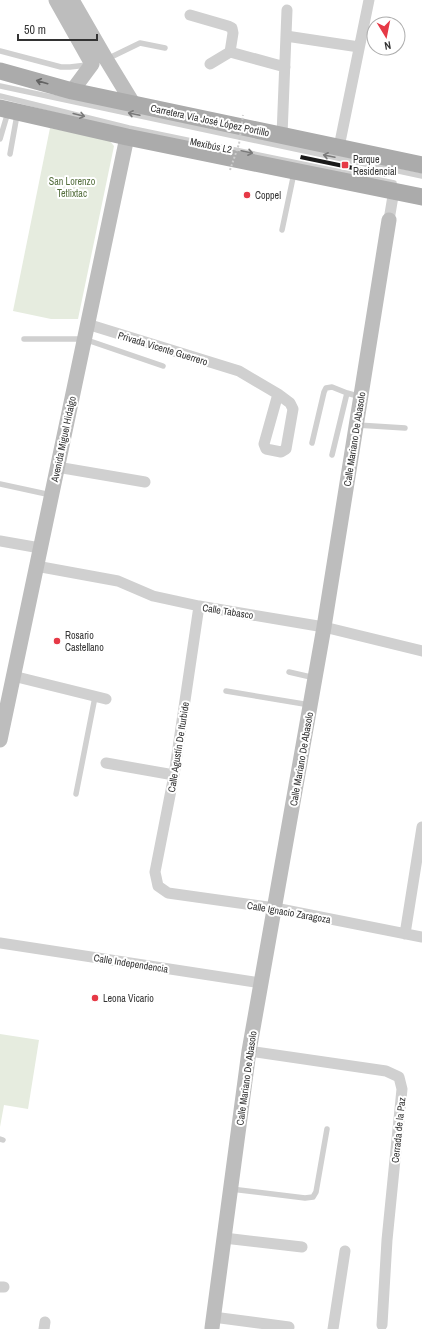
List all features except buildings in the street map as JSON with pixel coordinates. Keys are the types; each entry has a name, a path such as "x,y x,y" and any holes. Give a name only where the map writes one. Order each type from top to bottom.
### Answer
{"main road":[{"name":"Carretera Vía José López Portillo","path":"0,71 72,91 422,165"},
{"path":"6,107 127,137 295,170 397,187 422,197"}],"street":[{"path":"56,0 99,62 134,104"},
{"path":"72,0 99,62"},
{"path":"339,147 369,0"},
{"path":"282,136 287,10"},
{"path":"190,15 232,28 233,33 230,52"},
{"path":"286,36 359,48"},
{"path":"210,64 230,52 285,67"},
{"path":"72,91 99,62"},
{"name":"Avenida Miguel Hidalgo","path":"0,740 127,137"},
{"name":"Calle Mariano De Abasolo","path":"212,1326 249,1051 311,705 357,425 354,395 397,187"},
{"name":"Privada Vicente Guerrero","path":"87,324 240,371 278,394 290,403 293,409 286,449 281,452 266,449 264,444 278,394"},
{"path":"57,467 145,482"},
{"path":"0,541 40,548"},
{"name":"Calle Tabasco","path":"36,566 118,581 153,596 200,606 324,627 422,651"},
{"name":"Calle Agustín De Iturbide","path":"158,886 155,872 174,775 200,606"},
{"path":"13,676 106,699"},
{"path":"106,763 174,775"},
{"path":"405,934 422,827"},
{"name":"Calle Ignacio Zaragoza","path":"158,886 168,893 275,908 422,937"},
{"name":"Calle Independencia","path":"0,943 261,983"},
{"name":"Cerrada de la Paz","path":"249,1051 386,1071 399,1077 402,1088 387,1240 382,1325"},
{"path":"224,1238 302,1247"},
{"path":"333,1329 345,1251"},
{"path":"212,1326 289,1327"}],"lane":[{"path":"0,51 61,67 70,67 99,62 140,43 165,48"},
{"name":"Mexibús L2","path":"0,86 422,176"},
{"path":"0,139 6,107"},
{"path":"6,107 10,154"},
{"name":"Mexibús L2","path":"6,107 129,128 397,187"},
{"path":"282,230 295,170"},
{"path":"24,339 84,339 163,366"},
{"path":"312,443 326,388 332,387 354,395 332,455"},
{"path":"357,425 405,428"},
{"path":"0,484 51,495"},
{"path":"289,672 315,678"},
{"path":"226,691 311,705"},
{"path":"76,794 94,697"},
{"path":"230,1189 304,1198 313,1197 316,1192 327,1129"}],"path":[{"path":"230,170 239,144 242,115"}],"green space":[{"name":"San Lorenzo Tetlixtac","path":"50,128 109,140 114,146 78,319 51,319 13,311"},
{"path":"0,1034 39,1040 28,1109 4,1105 0,1127"}],"place":[{"name":"Parque Residencial","path":"345,165"},
{"name":"Coppel","path":"247,195"},
{"name":"Rosario Castellano","path":"57,641"},
{"name":"Leona Vicario","path":"95,998"}]}
